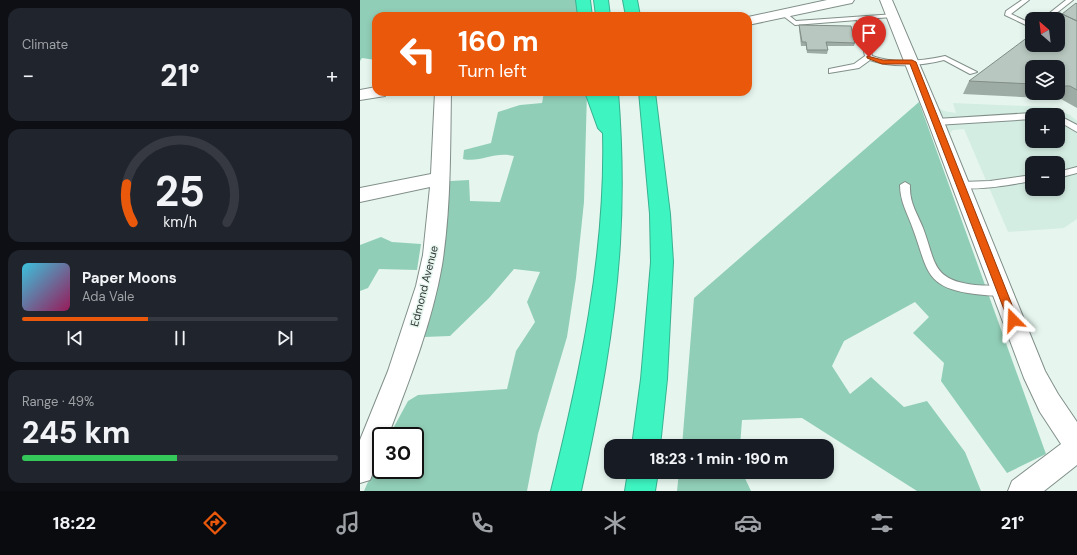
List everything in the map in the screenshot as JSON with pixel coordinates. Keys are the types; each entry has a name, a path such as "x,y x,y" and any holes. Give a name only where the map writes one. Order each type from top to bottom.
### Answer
{"highway":[{"path":"583,0 584,12"},
{"path":"602,0 603,12"},
{"path":"630,0 632,12"},
{"path":"594,96 613,142"},
{"path":"566,491 585,410 600,325 609,258 613,191 613,142 610,96"},
{"path":"647,96 660,214 662,262 655,371 647,439"},
{"path":"640,491 642,479"}],"street":[{"path":"752,20 846,0"},
{"path":"890,7 1036,378 1049,403 1077,444"},
{"path":"360,95 372,93"},
{"name":"Edmond Avenue","path":"360,470 396,382 425,290 433,257 440,179 443,96"},
{"path":"360,195 440,179"},
{"path":"1022,491 1077,448"}],"lane":[{"path":"1025,23 1008,15 1008,12 1026,0"},
{"path":"1054,12 1070,0"},
{"path":"784,14 795,23 860,18 890,7"},
{"path":"860,18 869,57"},
{"path":"869,57 882,62 928,62 945,58 973,72"},
{"path":"832,71 856,66 869,57"},
{"path":"936,122 1025,116"},
{"path":"1065,122 1077,129"},
{"path":"1065,173 1077,170"},
{"path":"961,185 990,184 1025,179"},
{"path":"905,185 904,196 919,233 929,265 936,275 950,283 971,289 1002,291"}],"shaded area":[{"path":"953,103 1052,108 1025,108 1025,148 1065,148 1065,113 1070,115 1077,121 1077,219 1064,228 1008,232 964,129 953,130 950,133 937,107 944,111 956,113"}],"green space":[{"path":"360,0 579,0 580,12 372,12 372,59 362,58 360,61"},
{"path":"543,96 587,96 584,202 576,278 567,337 538,434 527,491 364,491 372,473 372,479 424,479 424,427 394,427 408,401 418,395 507,389 516,351 535,322 527,302 540,272 514,269 489,298 450,336 424,337 442,254 450,181 469,180 470,201 500,202 514,156 500,155 470,160 463,159 464,150 491,143 498,112 520,105 542,103"},
{"path":"919,102 1046,454 1007,473 941,381 944,363 913,333 929,317 915,302 844,341 832,366 850,394 871,377 904,407 927,401 965,452 981,491 917,491 802,418 742,420 741,439 683,439 694,298"},
{"path":"381,237 392,242 421,244 417,270 379,269 368,288 360,291 360,245"},
{"path":"678,479 745,479 751,491 677,491"}],"building":[{"path":"1076,3 1077,21 1065,15 1065,12"},
{"path":"1065,15 1077,21 1077,90 1070,86 1065,86 1065,60 1025,60 1025,84 969,81 1025,39 1025,52 1065,52"},
{"path":"799,25 851,26 855,43 826,42 828,50 807,50 806,42 802,42"}],"route":[{"path":"869,57 882,62 912,62 1013,320"}]}
